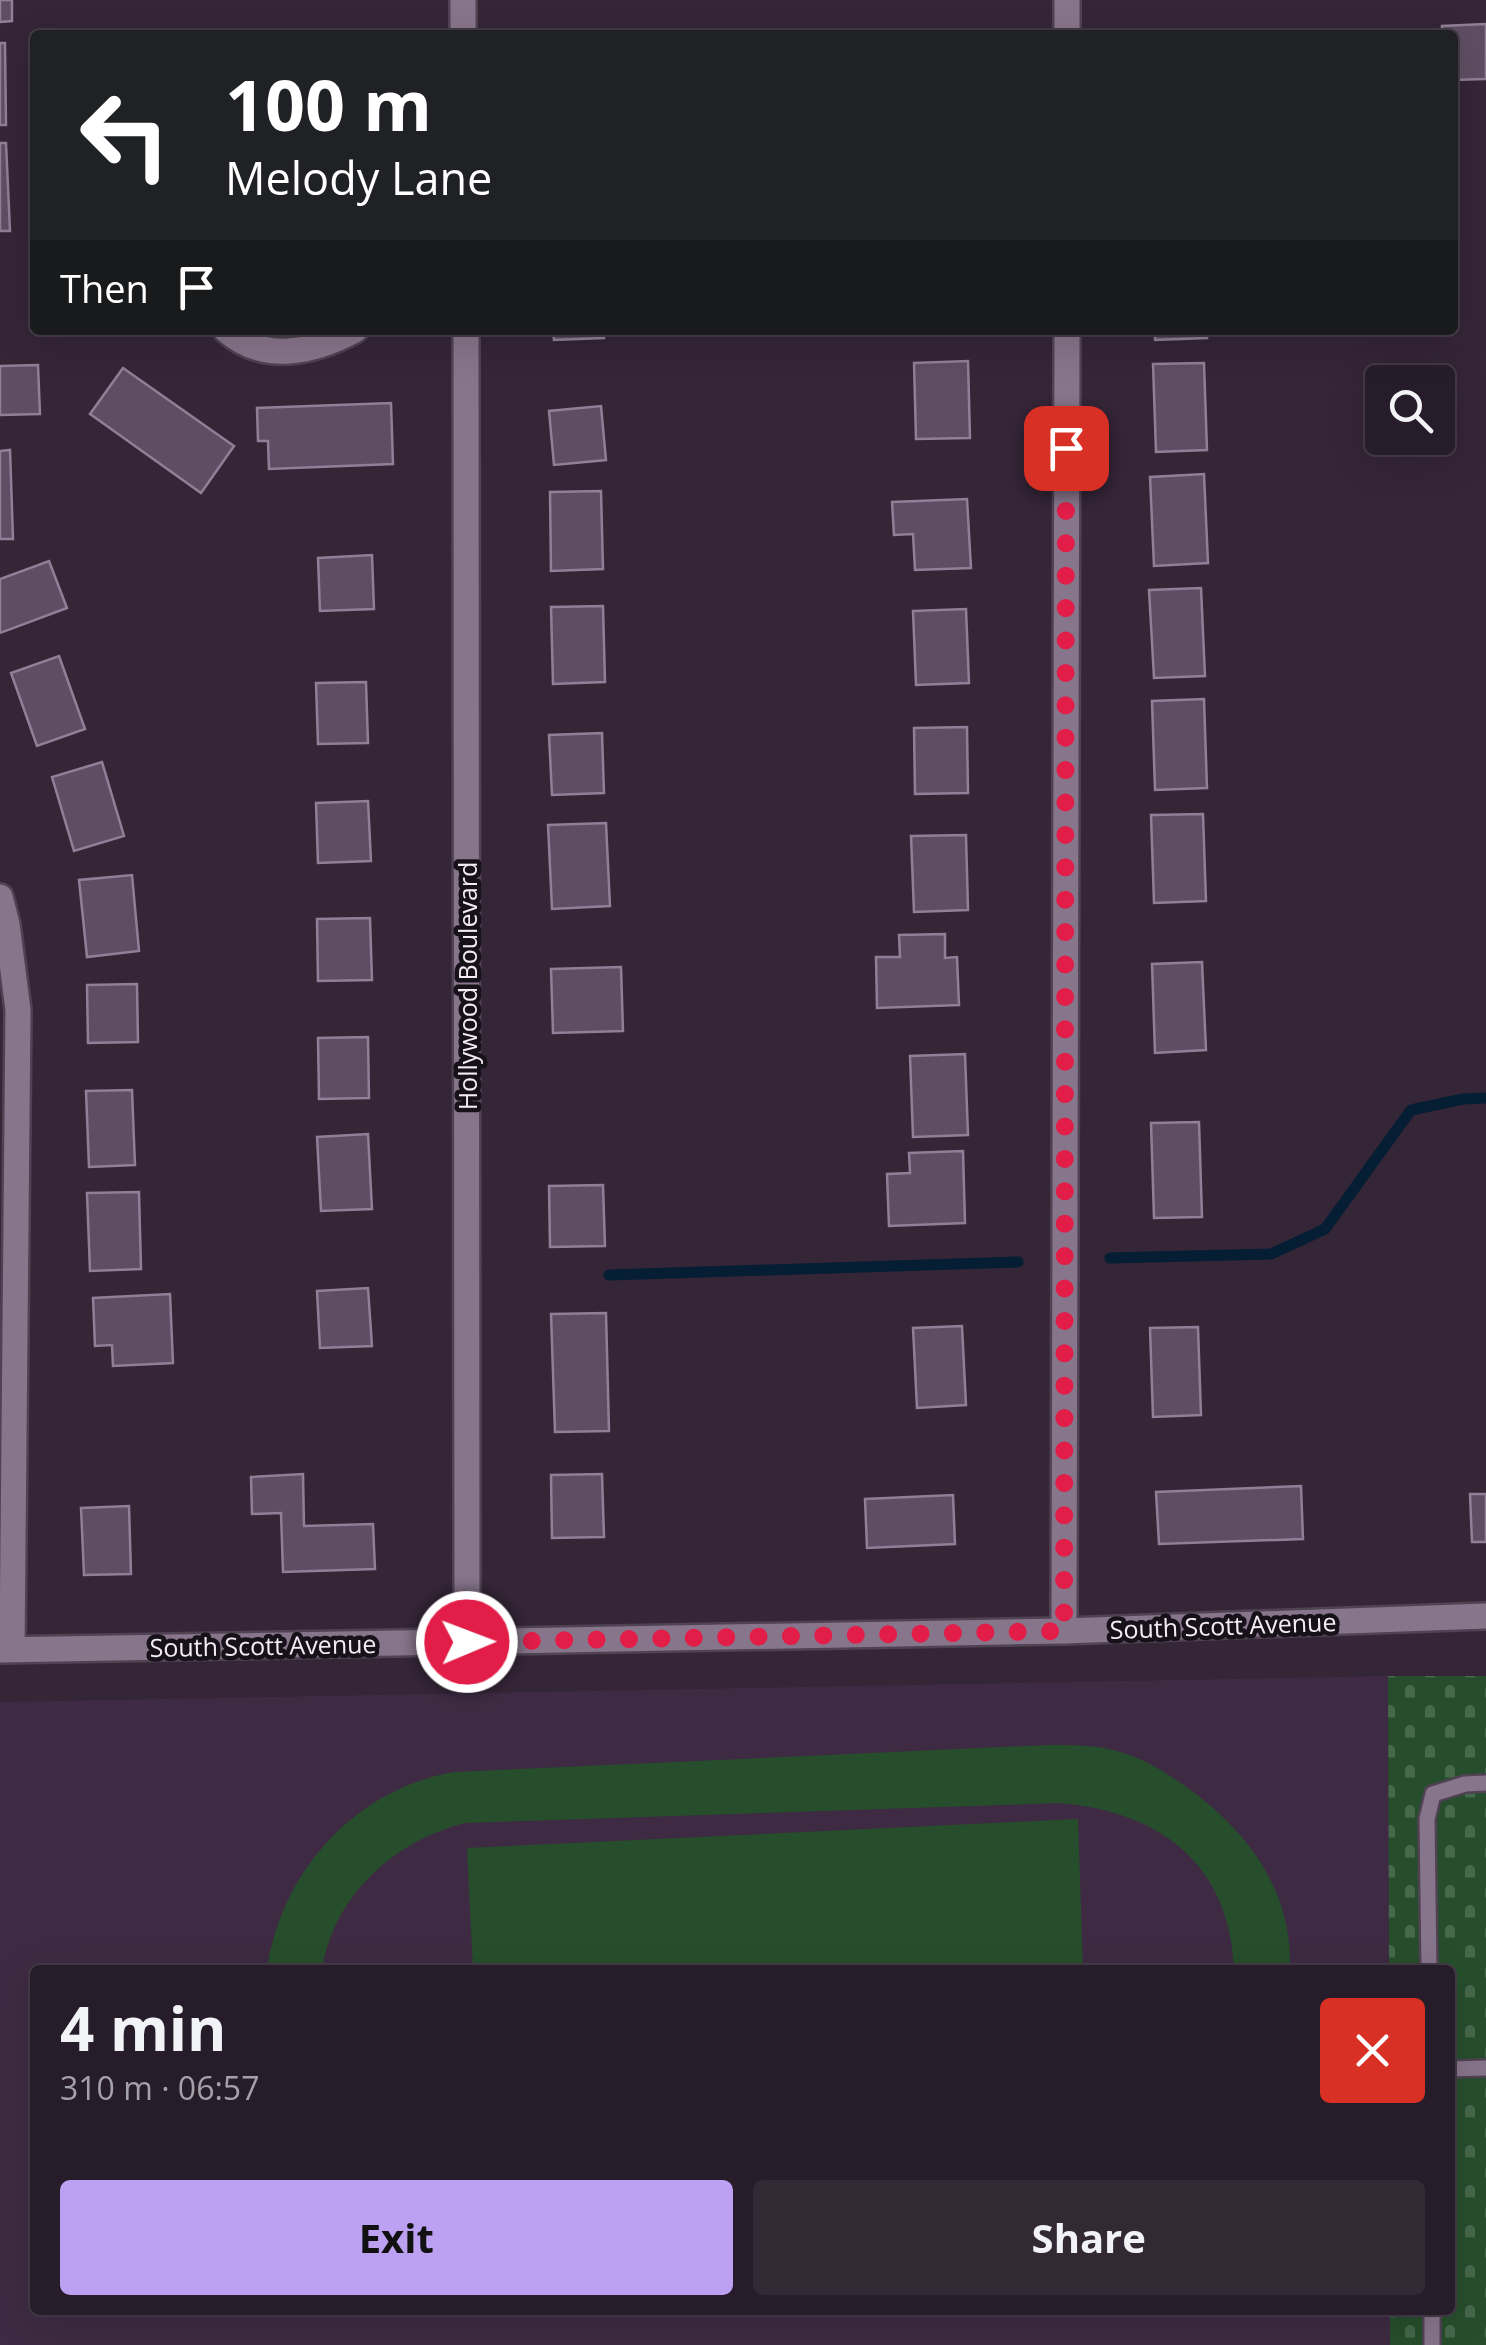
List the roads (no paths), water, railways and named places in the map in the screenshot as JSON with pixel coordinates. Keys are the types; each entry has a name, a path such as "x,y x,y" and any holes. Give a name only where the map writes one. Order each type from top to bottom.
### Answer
{"street":[{"path":"463,0 463,30"},
{"path":"1067,0 1067,30"},
{"path":"232,335 279,353 324,346 345,335"},
{"name":"Hollywood Boulevard","path":"466,335 467,1642"},
{"path":"1064,1631 1067,335"},
{"path":"0,897 18,1010 6,1650"},
{"name":"South Scott Avenue","path":"6,1650 1064,1631 1486,1616"}],"lane":[{"path":"1429,1965 1428,1819 1433,1794 1465,1784 1486,1784"},
{"path":"1455,2068 1486,2068"},
{"path":"1432,2315 1432,2345"}],"waterway":[{"path":"1110,1258 1271,1254 1325,1229 1411,1110 1486,1098"},
{"path":"609,1275 1018,1262"}]}
